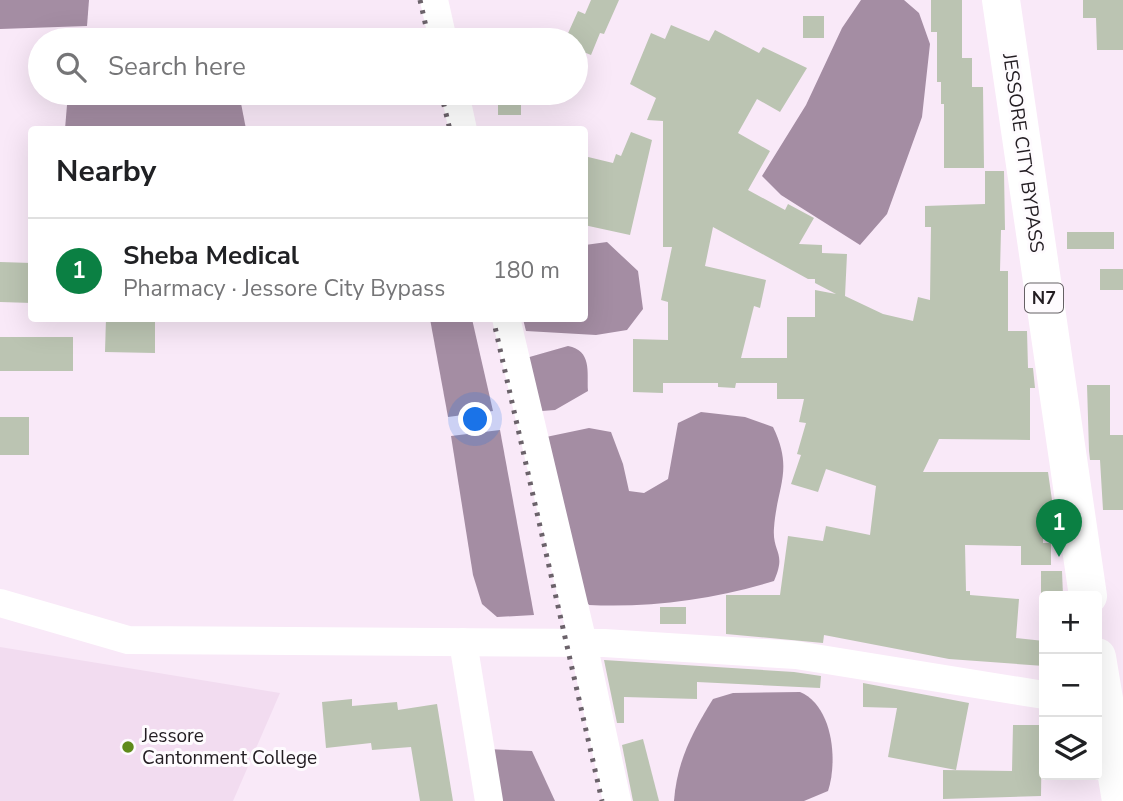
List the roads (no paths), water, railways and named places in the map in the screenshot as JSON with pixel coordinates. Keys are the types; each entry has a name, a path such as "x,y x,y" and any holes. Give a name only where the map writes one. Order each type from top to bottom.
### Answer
{"highway":[{"name":"JESSORE CITY BYPASS","path":"1001,0 1087,591"},
{"path":"1102,678 1121,801"}],"street":[{"path":"434,0 440,28"},
{"path":"458,105 462,126"},
{"path":"507,322 583,643 617,801"},
{"path":"0,603 128,640 583,643 796,655 1039,694"},
{"path":"463,642 489,801"}],"railway":[{"path":"420,0 426,28"},
{"path":"444,105 449,126"},
{"path":"494,322 602,801"}],"place":[{"name":"Sheba Medical","path":"1059,557"},
{"name":"Jessore Cantonment College","path":"128,747"}]}
